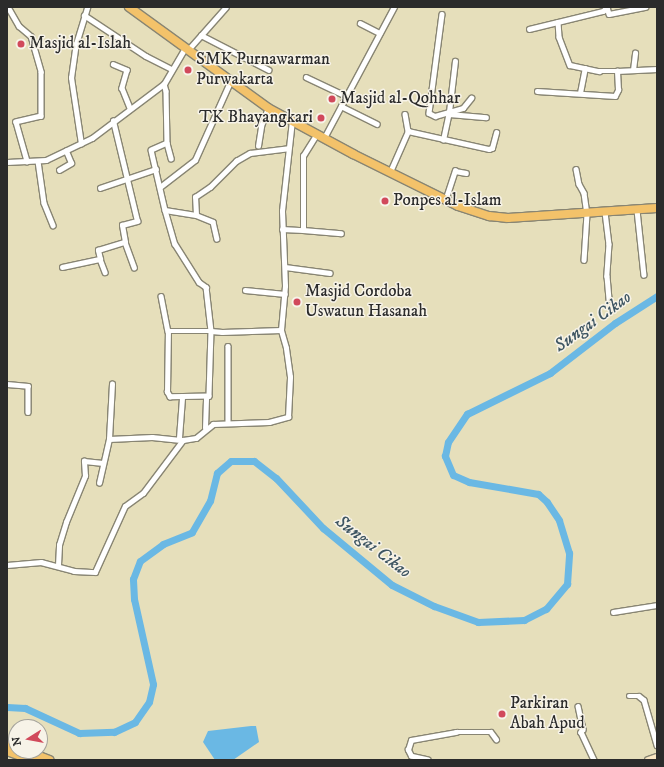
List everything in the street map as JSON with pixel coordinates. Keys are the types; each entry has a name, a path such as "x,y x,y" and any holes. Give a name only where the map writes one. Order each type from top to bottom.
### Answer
{"highway":[{"path":"131,8 230,82 268,108 322,135 353,154 446,201 476,213 499,218 587,214 657,208"},
{"path":"7,751 32,760"}],"street":[{"path":"8,7 19,26 31,36 41,72 41,116 16,122 26,161"},
{"path":"81,144 71,78 87,7"},
{"path":"7,162 38,161 81,144 164,84 172,69 186,49 201,35 226,7"},
{"path":"303,230 303,156 332,124 394,7"},
{"path":"529,29 603,11 607,7 610,14 645,7"},
{"path":"442,14 429,113 435,116 449,113 466,106 471,98"},
{"path":"84,15 146,56 172,69"},
{"path":"558,22 559,37 570,65 617,71 657,69"},
{"path":"360,23 380,33"},
{"path":"201,35 269,70"},
{"path":"633,70 635,53"},
{"path":"443,140 449,113 455,61"},
{"path":"114,64 126,70 122,88 130,108"},
{"path":"580,93 585,68"},
{"path":"537,91 615,96 618,90 617,71"},
{"path":"306,77 346,96"},
{"path":"160,187 195,160 230,82"},
{"path":"164,84 166,91 167,143 171,158"},
{"path":"341,106 377,124"},
{"path":"258,146 261,126 268,108"},
{"path":"449,113 486,117"},
{"path":"390,172 408,131 405,114"},
{"path":"109,439 196,438 205,428 213,424 269,422 288,417 290,377 286,348 281,330 285,267 282,229 288,148 292,120"},
{"path":"113,121 137,220 122,226 125,242 134,267"},
{"path":"408,131 443,140 490,149 496,133"},
{"path":"167,143 151,149 165,210 175,244 198,280 206,287 211,330 210,394 206,398 205,428"},
{"path":"196,215 194,199 210,187 236,161 250,153 288,148"},
{"path":"59,170 71,163 66,151"},
{"path":"38,161 44,203 53,226"},
{"path":"576,168 579,184 584,193 587,214 584,260"},
{"path":"100,188 156,169"},
{"path":"446,201 455,170 466,173"},
{"path":"165,210 196,215 214,223 217,239"},
{"path":"637,210 644,275"},
{"path":"605,212 609,244 606,276 608,299"},
{"path":"282,229 341,233"},
{"path":"105,272 98,250 125,242"},
{"path":"62,267 100,259"},
{"path":"285,267 330,273"},
{"path":"245,290 284,294"},
{"path":"161,296 168,330 168,395 170,397 182,398 206,398"},
{"path":"168,330 281,330"},
{"path":"228,346 228,423"},
{"path":"7,384 28,386 28,412"},
{"path":"99,483 109,439 112,384"},
{"path":"7,565 38,562 58,565 74,571 95,572 125,506 143,493 181,439 182,398"},
{"path":"58,565 59,545 66,522 85,476 84,461 103,463"},
{"path":"613,612 657,604"},
{"path":"629,696 638,696 644,700 657,745"},
{"path":"578,706 584,729 581,732 594,760"},
{"path":"428,760 411,756 408,750 411,740 463,732 493,732 496,739"},
{"path":"648,760 657,757"}],"water":[{"path":"256,726 259,742 233,760 215,760 203,742 208,731"}],"waterway":[{"name":"Sungai Cikao","path":"7,707 25,708 79,733 114,732 135,722 149,702 153,684 134,599 133,579 140,561 163,544 192,532 210,501 217,473 231,461 254,461 276,478 323,528 392,585 434,606 478,622 524,620 546,609 567,584 569,553 559,520 547,502 538,494 469,482 453,475 445,456 448,442 467,414 550,373 615,323 657,296"}],"place":[{"name":"Masjid al-Islah","path":"21,44"},
{"name":"SMK Purnawarman Purwakarta","path":"188,70"},
{"name":"Masjid al-Qohhar","path":"332,99"},
{"name":"TK Bhayangkari","path":"321,118"},
{"name":"Ponpes al-Islam","path":"385,201"},
{"name":"Masjid Cordoba Uswatun Hasanah","path":"297,302"},
{"name":"Parkiran Abah Apud","path":"502,714"}]}
